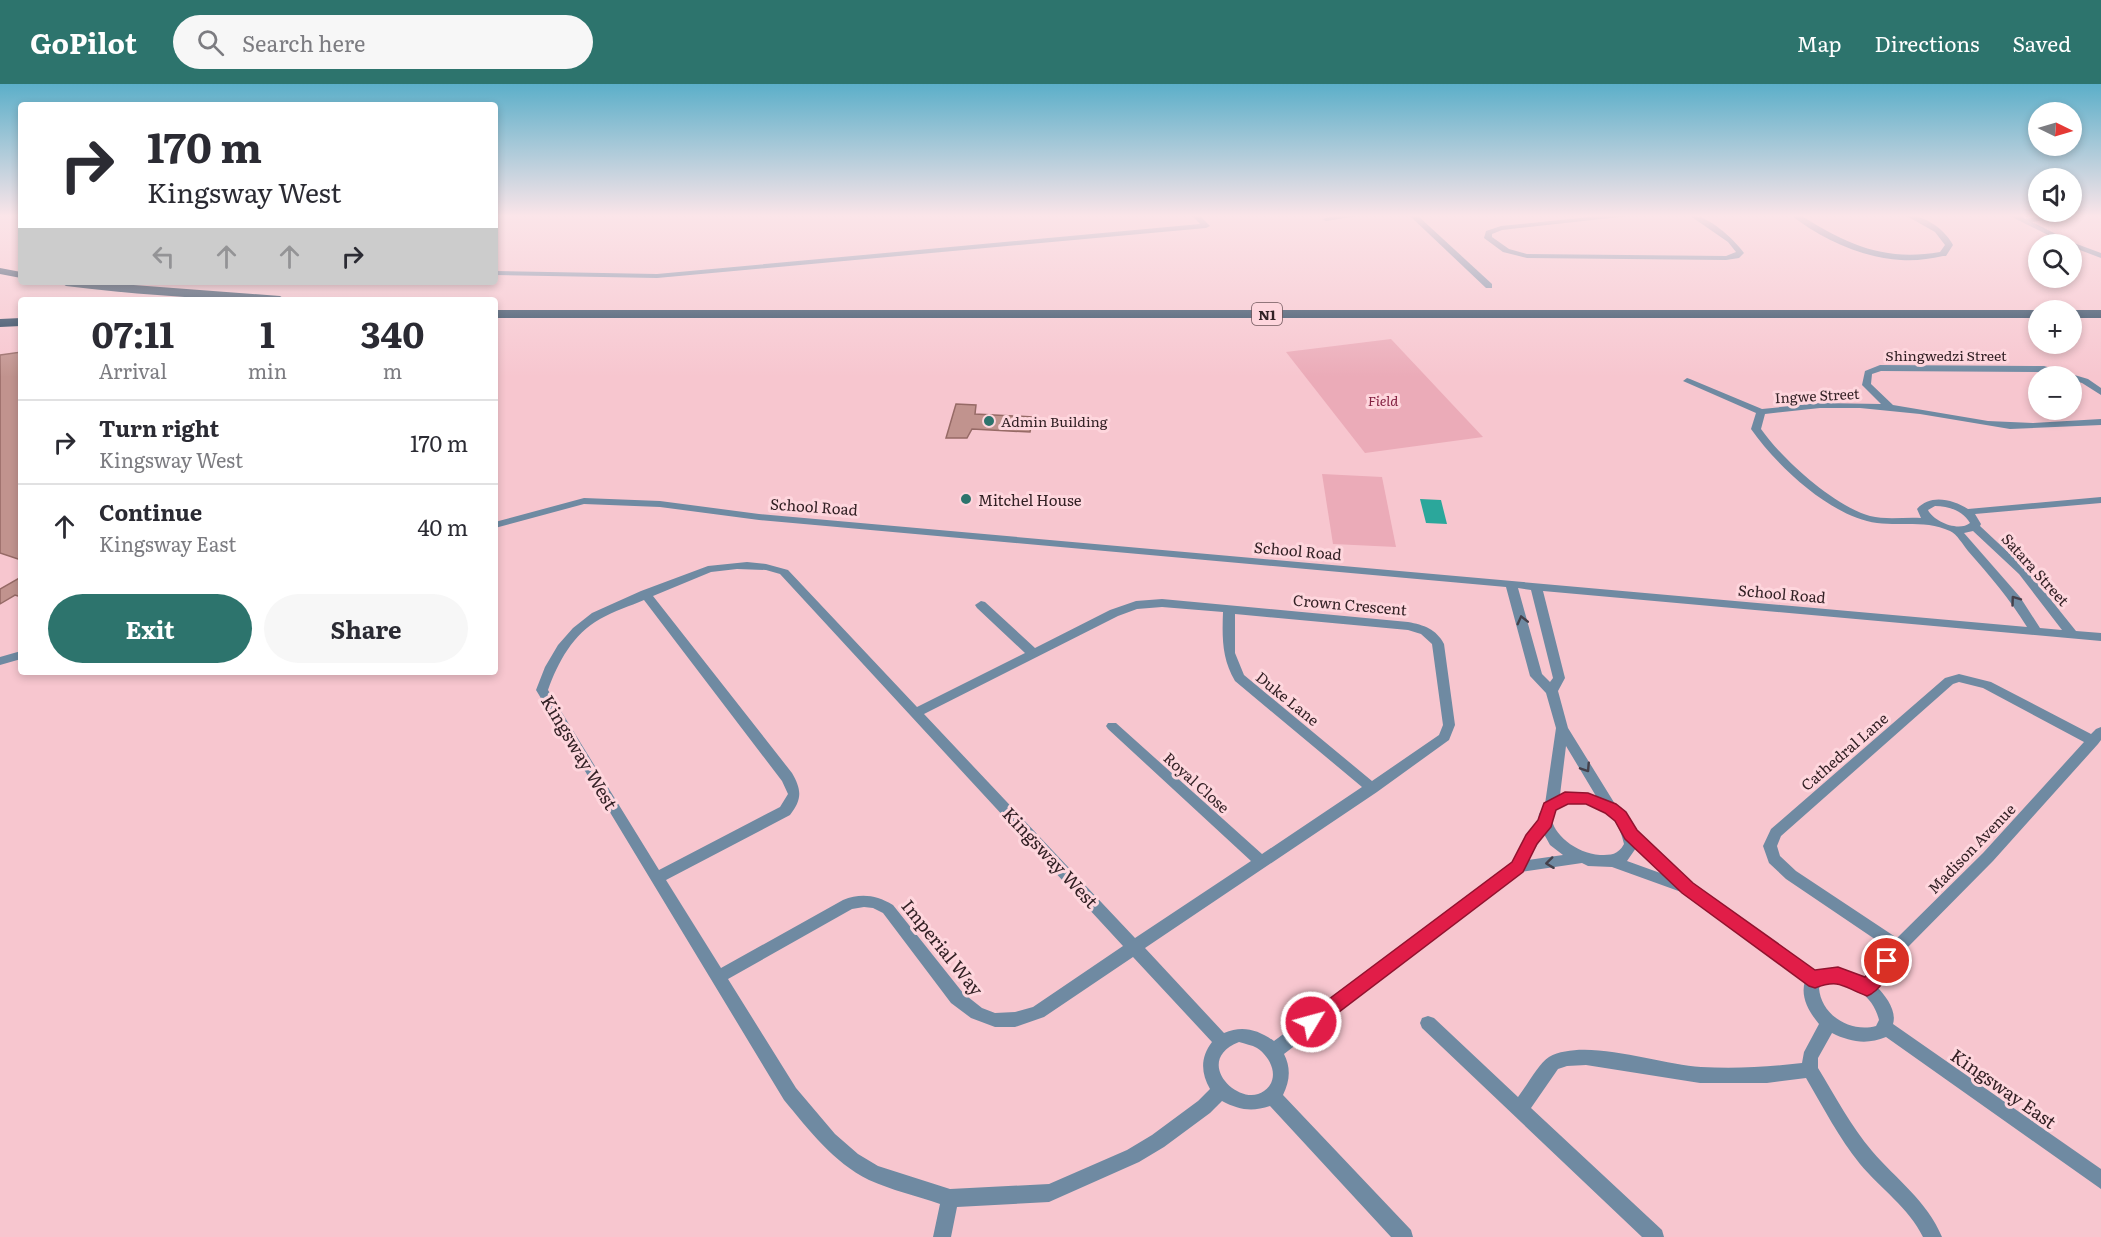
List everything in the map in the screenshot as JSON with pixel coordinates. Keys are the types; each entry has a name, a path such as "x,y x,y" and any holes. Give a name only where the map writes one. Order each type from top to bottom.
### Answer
{"highway":[{"path":"0,271 18,274"},
{"path":"92,285 162,293 229,297"},
{"path":"498,307 637,309 660,313"},
{"path":"0,311 18,311"},
{"name":"N1","path":"498,314 2028,314"},
{"path":"2082,314 2101,314"},
{"path":"0,323 18,322"}],"street":[{"path":"498,273 657,276 736,269"},
{"path":"1470,269 1489,286"},
{"name":"Shingwedzi Street","path":"1892,408 1866,384 1868,373 1887,368 2044,369 2085,381 2101,392"},
{"path":"1687,381 1761,412"},
{"name":"Ingwe Street","path":"1932,522 1877,520 1845,510 1771,449 1756,429 1761,412 1836,404 1892,408 2008,426 2056,426 2101,422"},
{"path":"1974,527 1956,530 1932,522 1922,509 1929,503 1945,504 1966,512 2101,500"},
{"name":"School Road","path":"498,524 584,501 635,502 759,517 2101,637"},
{"name":"Satara Street","path":"1966,512 1974,519 1974,527 2023,572 2072,634"},
{"path":"1956,530 2010,593 2036,631"},
{"name":"Kingsway West","path":"1221,1090 1204,1107 1158,1141 1133,1155 1049,1193 950,1198 874,1173 852,1160 829,1140 790,1094 542,690 556,656 580,627 596,616 645,594 719,566 772,568 784,572 917,712 1222,1042"},
{"path":"1511,585 1536,676 1552,691 1562,728 1610,808"},
{"path":"1536,586 1559,678 1552,691"},
{"path":"645,594 787,777 795,793 795,799 784,812 657,878"},
{"name":"Crown Crescent","path":"917,712 1114,613 1136,605 1162,603 1408,626 1424,630 1436,638 1449,715 1448,731 1438,743 1135,948"},
{"path":"981,605 1033,653"},
{"name":"Duke Lane","path":"1229,610 1228,655 1231,666 1239,678 1372,788"},
{"path":"0,661 18,656"},
{"name":"Cathedral Lane","path":"1898,947 1782,867 1774,859 1770,846 1776,833 1949,681 1959,678 1987,685 2097,736"},
{"name":"Royal Close","path":"1112,726 1261,862"},
{"path":"1274,1051 1517,867 1532,840 1545,823 1546,814 1552,804 1562,728"},
{"name":"Madison Avenue","path":"1867,988 1898,947 1988,857 2097,736"},
{"path":"1552,804 1565,798 1576,797 1610,808 1620,816 1631,834 1688,888 1815,980"},
{"path":"1545,823 1555,841 1564,849 1582,858 1600,862 1622,857 1631,844 1631,834"},
{"path":"1517,867 1582,858"},
{"path":"1612,861 1688,888"},
{"name":"Imperial Way","path":"718,977 848,904 860,900 871,901 888,909 957,998 970,1011 997,1021 1010,1022 1038,1012 1135,948"},
{"path":"1838,975 1867,988 1882,1004 1887,1020 1885,1027 1881,1032 1867,1036 1848,1033 1829,1022 1812,999 1811,985 1815,980 1821,976 1838,975"},
{"path":"1829,1022 1810,1057 1810,1070 1863,1154 1889,1185 1922,1216 1934,1237"},
{"path":"1428,1023 1655,1237"},
{"name":"Kingsway East","path":"1885,1027 2101,1180"},
{"path":"1239,1035 1249,1036 1258,1039 1274,1051 1280,1059 1282,1079 1272,1096 1263,1101 1241,1102 1221,1090 1215,1082 1210,1064 1216,1048 1222,1042 1239,1035"},
{"path":"1520,1109 1552,1064 1566,1058 1586,1057 1700,1075 1767,1075 1810,1070"},
{"path":"1272,1096 1404,1237"},
{"path":"942,1237 950,1198"}],"green space":[{"name":"Field","path":"1391,339 1483,437 1365,453 1286,352"},
{"path":"1322,474 1382,477 1396,547 1333,544"}],"water":[{"path":"1420,499 1441,500 1447,524 1426,523"}],"building":[{"path":"18,352 18,559 0,553 0,355"},
{"name":"Admin Building","path":"956,404 976,405 975,414 1033,417 1030,432 972,429 967,438 946,438"},
{"path":"18,579 18,596 15,595 0,604 0,589"}],"place":[{"name":"Admin Building","path":"989,421"},
{"name":"Mitchel House","path":"966,499"}],"route":[{"path":"1311,1022 1517,867 1532,840 1545,823 1550,807 1556,801 1565,798 1588,799 1610,808 1620,816 1631,834 1688,888 1815,980 1821,976 1838,975 1867,988 1887,961"}]}
